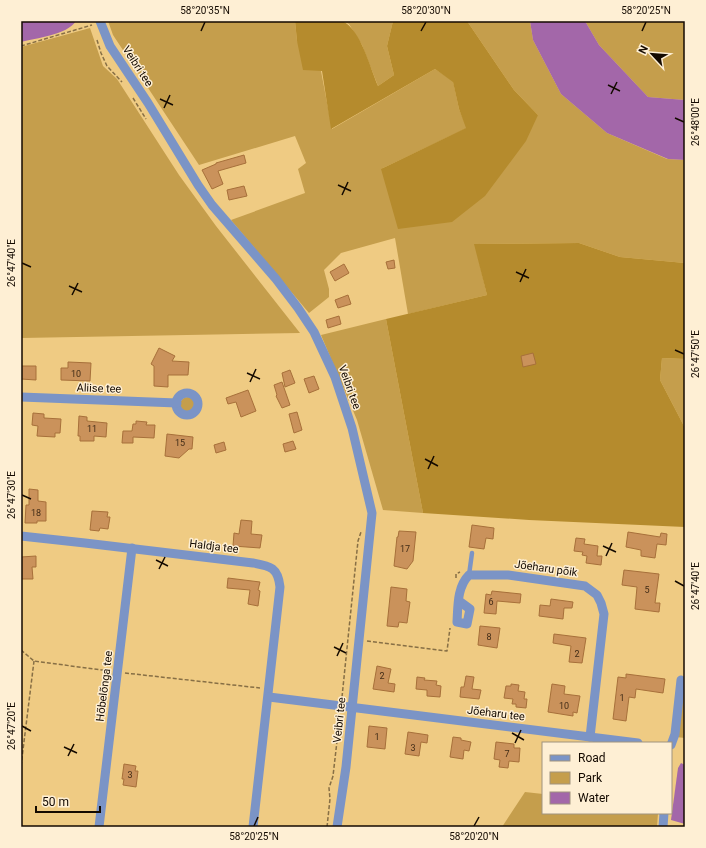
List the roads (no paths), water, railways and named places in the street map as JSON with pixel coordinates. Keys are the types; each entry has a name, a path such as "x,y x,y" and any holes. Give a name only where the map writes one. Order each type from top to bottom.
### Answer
{"street":[{"name":"Veibri tee","path":"97,23 110,46 148,103 185,166 212,205 272,274 314,332 335,377 352,428 372,513 346,767 337,827"},
{"name":"Aliise tee","path":"21,397 177,403"},
{"name":"Haldja tee","path":"21,536 260,564 272,568 278,576 280,587 253,827"},
{"name":"Hõbelõnga tee","path":"99,827 132,548"},
{"path":"459,601 461,588 470,571"},
{"name":"Jõeharu põik","path":"470,571 508,574 585,586 597,595 604,614 590,737"},
{"path":"672,742 675,734 681,680"},
{"path":"269,693 352,707"},
{"name":"Jõeharu tee","path":"352,707 630,742"},
{"path":"663,827 664,814"}],"lane":[{"path":"470,571 472,553"}],"water":[{"path":"21,21 76,21 72,26 59,33 21,42"},
{"path":"530,21 585,21 599,45 648,97 685,100 685,160 668,159 607,133 561,94 533,40"},
{"path":"681,763 685,765 685,824 671,820 678,768"}]}
